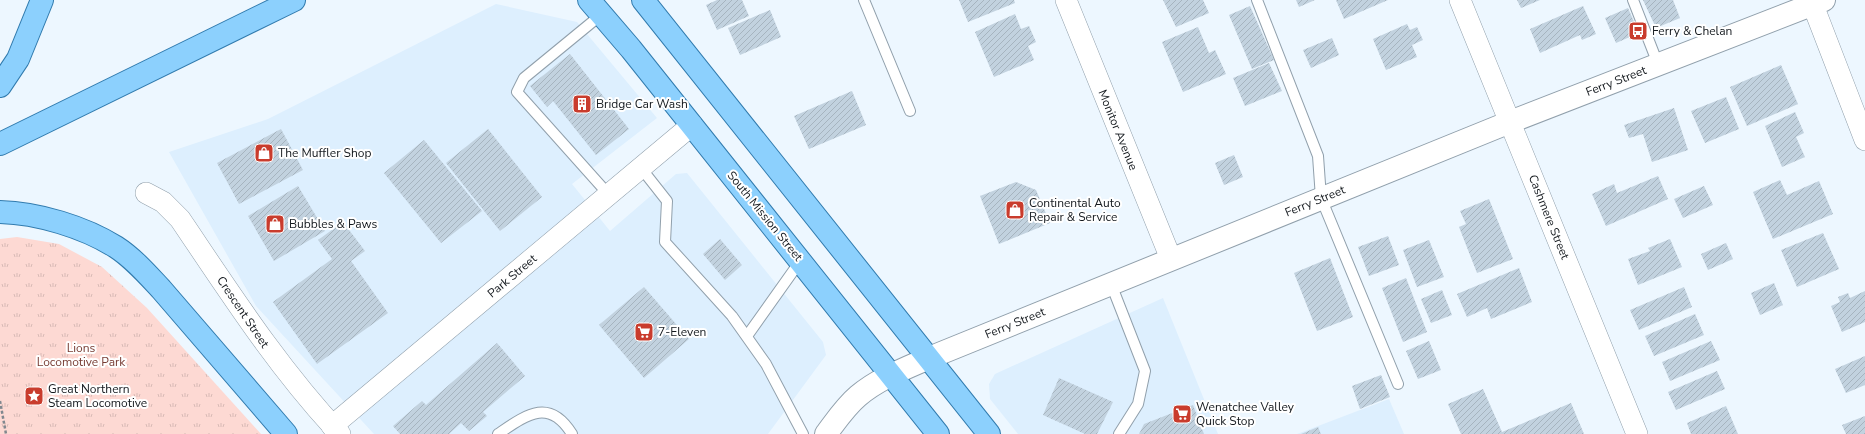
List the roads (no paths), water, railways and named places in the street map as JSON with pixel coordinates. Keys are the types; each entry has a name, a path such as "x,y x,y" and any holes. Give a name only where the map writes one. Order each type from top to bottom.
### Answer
{"main road":[{"path":"0,86 18,59 42,0"},
{"path":"0,144 294,0"},
{"path":"643,0 989,434"},
{"name":"Ferry Street","path":"826,434 858,396 891,375 929,358 1321,198 1816,1"},
{"name":"South Mission Street","path":"595,7 801,260 938,434"},
{"path":"0,212 50,220 82,229 117,247 140,266 161,289 286,434"}],"street":[{"name":"Monitor Avenue","path":"1066,0 1171,259"},
{"name":"Cashmere Street","path":"1460,0 1637,434"},
{"path":"1816,1 1865,140"},
{"name":"Park Street","path":"336,430 692,125"},
{"name":"Crescent Street","path":"146,193 163,202 180,219 266,347 336,430"}],"lane":[{"path":"864,0 910,112"},
{"path":"1257,0 1318,156 1321,198 1398,384"},
{"path":"1633,0 1658,64"},
{"path":"595,7 524,78 517,92 609,195"},
{"path":"641,168 667,201 665,242 732,316 747,336 766,364 803,434"},
{"path":"747,336 801,260"},
{"path":"1111,284 1145,371 1138,404 1119,434"},
{"path":"498,434 516,422 540,411 553,414 572,434"}],"place":[{"name":"Ferry & Chelan","path":"1638,31"},
{"name":"Bridge Car Wash","path":"582,104"},
{"name":"The Muffler Shop","path":"264,153"},
{"name":"Continental Auto Repair & Service","path":"1015,210"},
{"name":"Bubbles & Paws","path":"275,224"},
{"name":"7-Eleven","path":"644,332"},
{"name":"Great Northern Steam Locomotive","path":"34,396"},
{"name":"Wenatchee Valley Quick Stop","path":"1182,414"}],"park label":[{"name":"Lions Locomotive Park","path":"81,355"}]}
